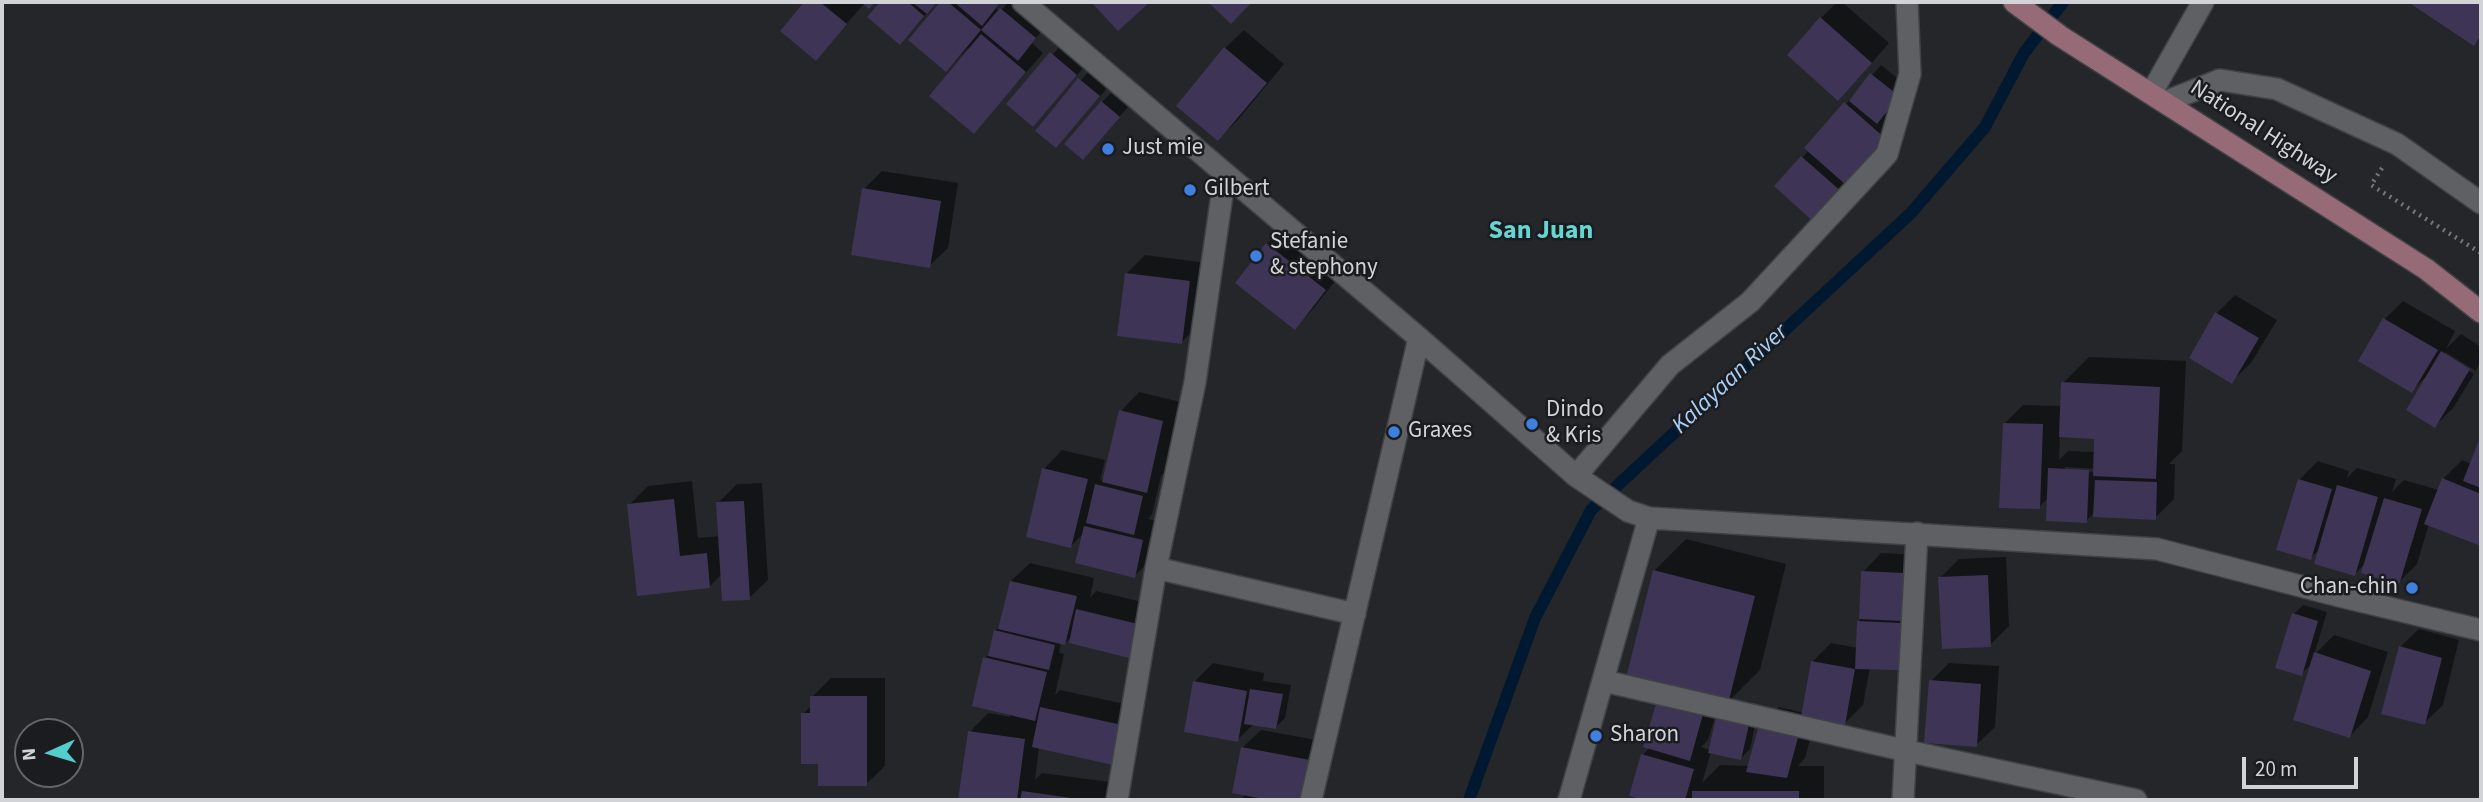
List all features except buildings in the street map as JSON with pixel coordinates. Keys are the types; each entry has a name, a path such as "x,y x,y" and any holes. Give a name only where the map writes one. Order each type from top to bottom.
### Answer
{"main road":[{"name":"National Highway","path":"2014,2 2060,36 2426,269 2481,312"}],"street":[{"path":"1023,2 1419,338 1580,479 1628,511 1649,518 2157,548 2339,597 2481,630"},
{"path":"1580,479 1670,365 1750,302 1887,153 1910,74 1908,2"},
{"path":"2158,97 2203,2"},
{"path":"2158,97 2220,79 2277,89 2397,144 2481,203"},
{"path":"1117,800 1156,568 1195,382 1225,174"},
{"path":"1311,800 1419,338"},
{"path":"1569,800 1649,518"},
{"path":"1903,800 1917,533"},
{"path":"1156,568 1355,614"},
{"path":"1604,681 1907,751 2136,800"}],"path":[{"path":"2397,144 2371,185 2481,253"}],"waterway":[{"name":"Kalayaan River","path":"1469,800 1535,618 1591,510 1911,213 1985,127 2024,53 2063,2"}],"place":[{"name":"Just mie","path":"1108,149"},
{"name":"Gilbert","path":"1190,190"},
{"name":"Stefanie & stephony","path":"1256,256"},
{"name":"Dindo & Kris","path":"1532,424"},
{"name":"Graxes","path":"1394,432"},
{"name":"Chan-chin","path":"2412,588"},
{"name":"Sharon","path":"1596,736"}],"district":[{"name":"San Juan","path":"1541,232"}]}
